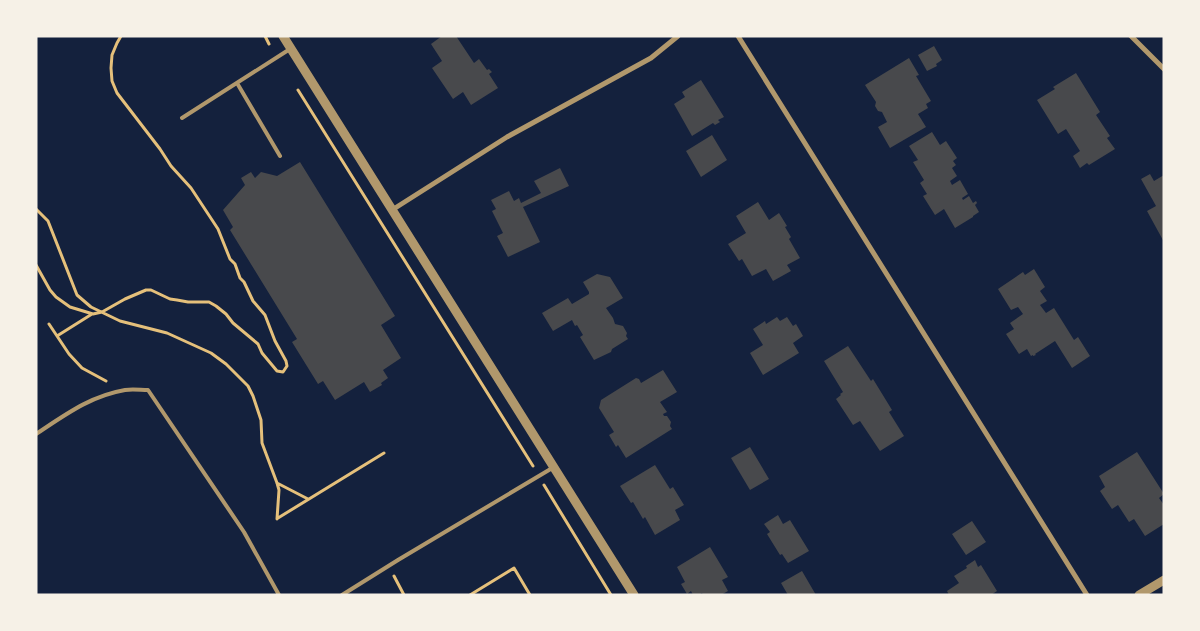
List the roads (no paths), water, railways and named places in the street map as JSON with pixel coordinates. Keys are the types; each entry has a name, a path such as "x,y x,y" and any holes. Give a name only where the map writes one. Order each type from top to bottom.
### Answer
{"street":[{"path":"283,36 634,595"},
{"path":"392,211 507,137 651,58 678,36"},
{"path":"738,36 1087,595"},
{"path":"1132,36 1164,69"},
{"path":"1140,595 1164,580"}],"lane":[{"path":"182,118 290,49"},
{"path":"237,83 280,156"},
{"path":"36,434 87,402 126,390 148,390 244,532 279,595"},
{"path":"342,595 554,467"}]}
